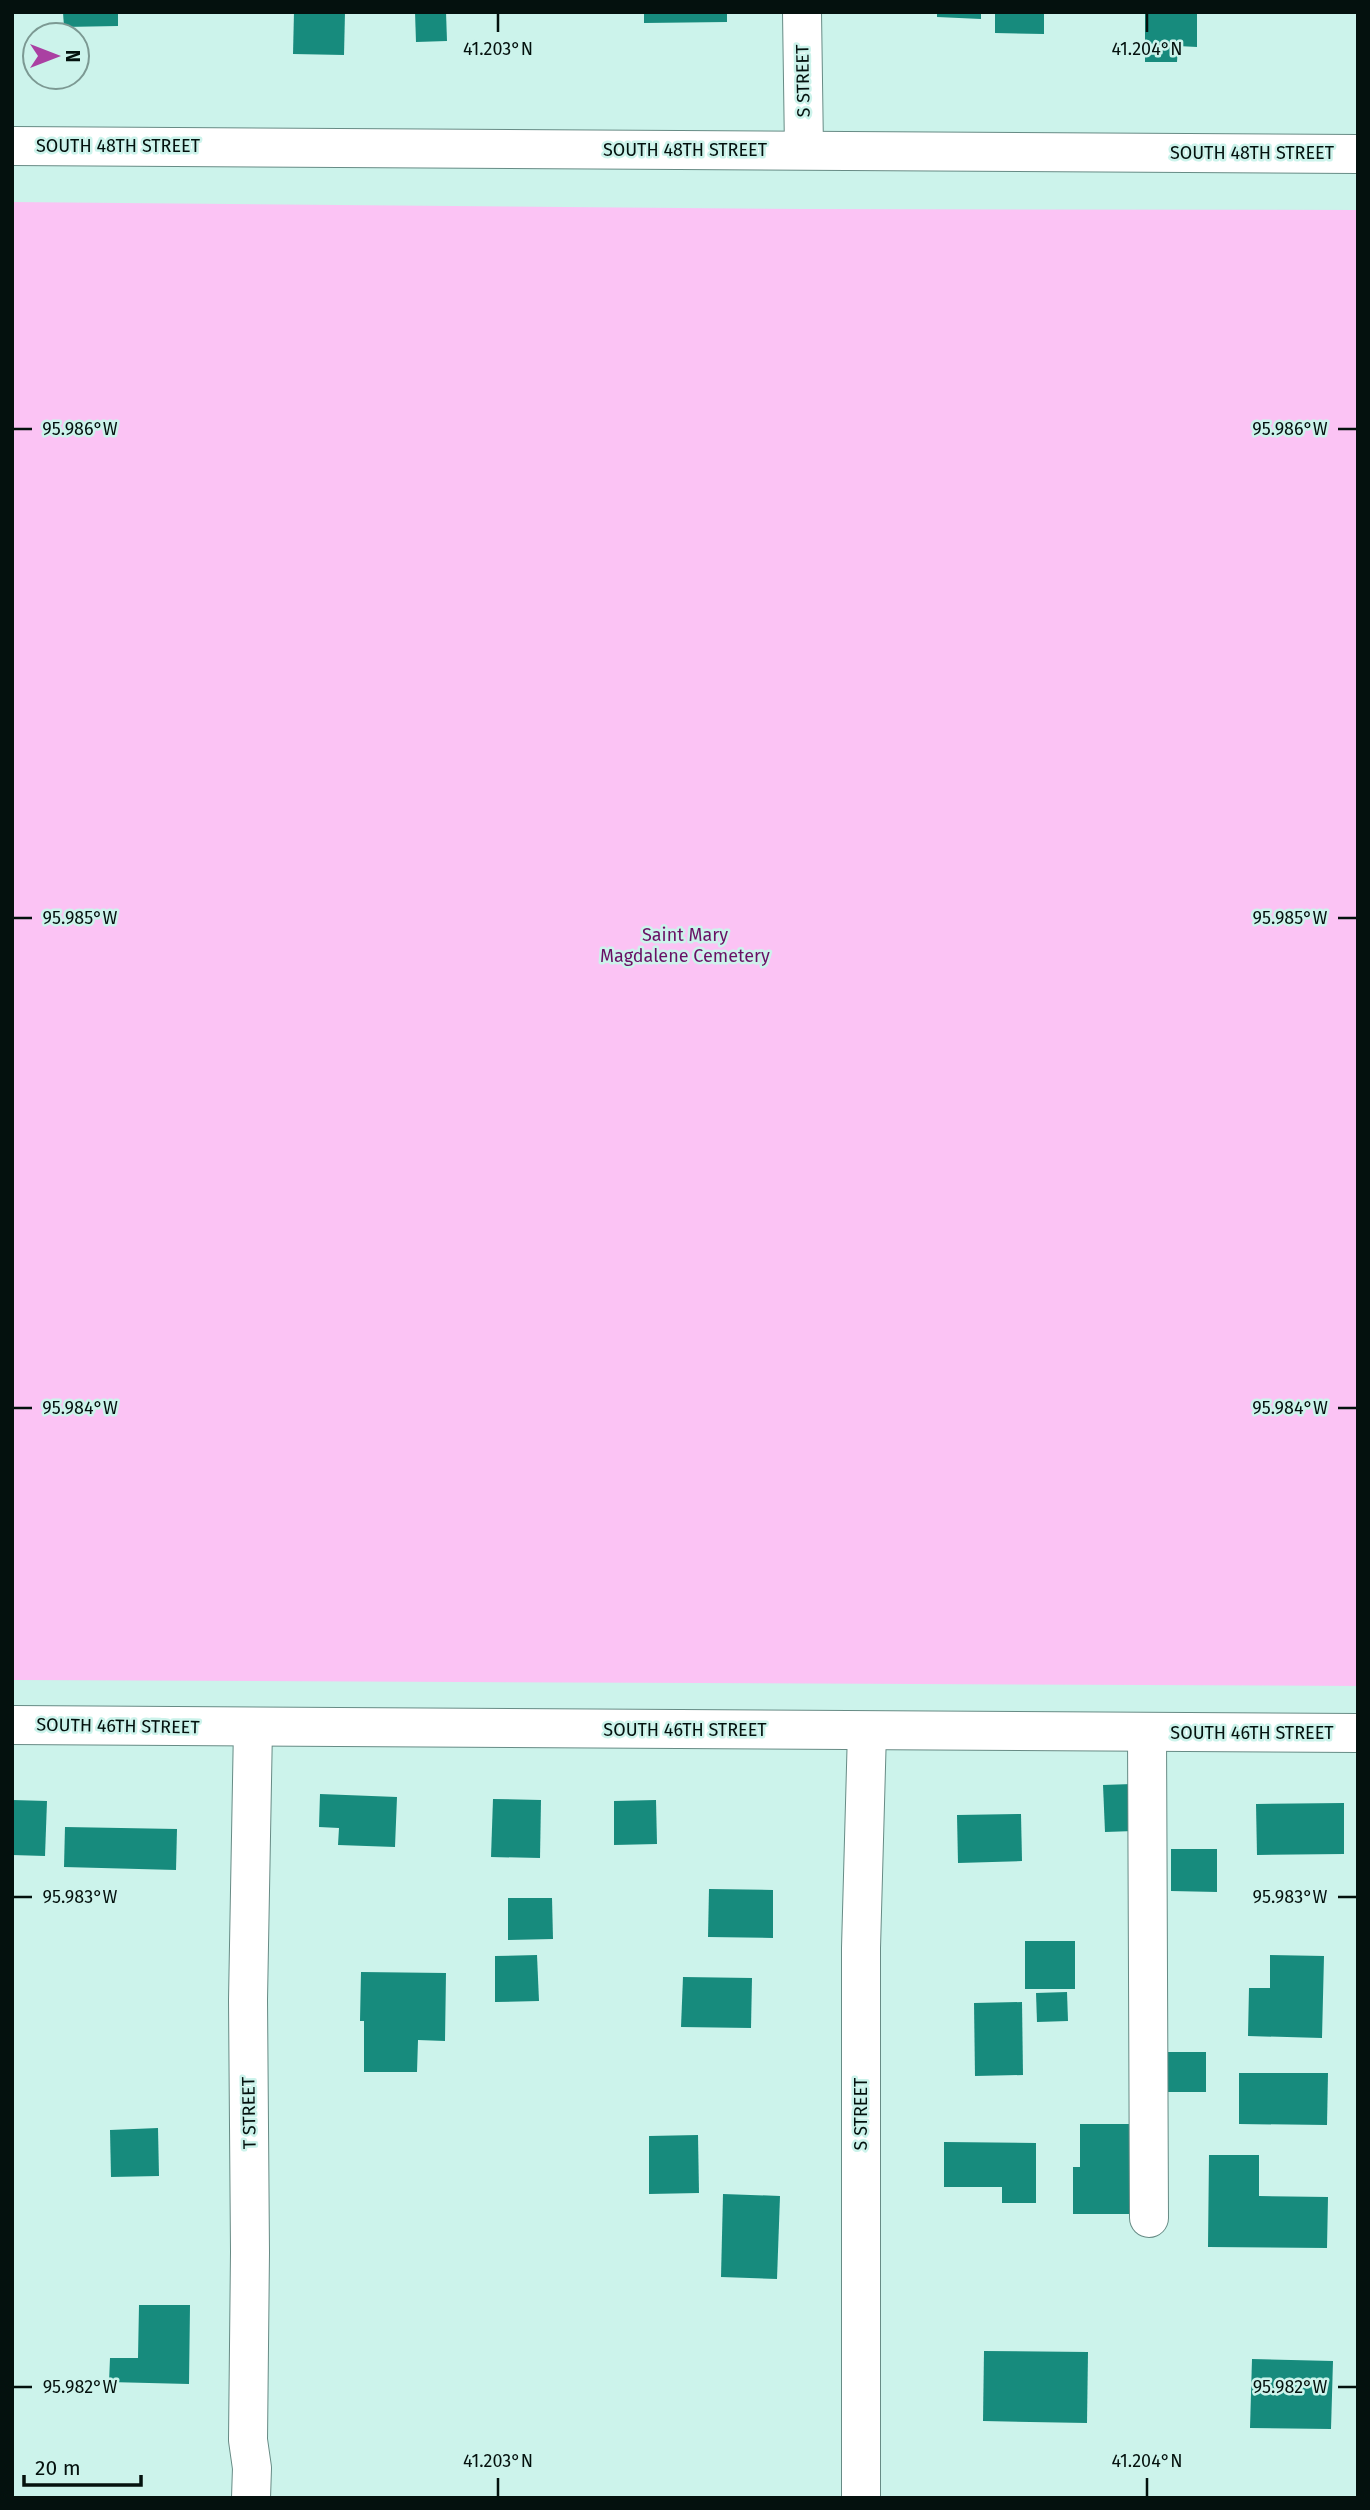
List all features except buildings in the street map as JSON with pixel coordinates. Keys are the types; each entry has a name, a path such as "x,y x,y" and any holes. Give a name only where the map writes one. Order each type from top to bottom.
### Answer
{"street":[{"name":"S STREET","path":"802,12 804,150"},
{"name":"SOUTH 48TH STREET","path":"12,146 1358,154"},
{"name":"SOUTH 46TH STREET","path":"12,1725 1358,1733"},
{"name":"T STREET","path":"251,2498 248,2440 248,2000 253,1727"},
{"name":"S STREET","path":"861,2498 861,1948 867,1731"},
{"path":"1147,1732 1149,2218"}],"green space":[{"name":"Saint Mary Magdalene Cemetery","path":"12,202 804,209 1358,210 1358,1686 12,1680"}]}
